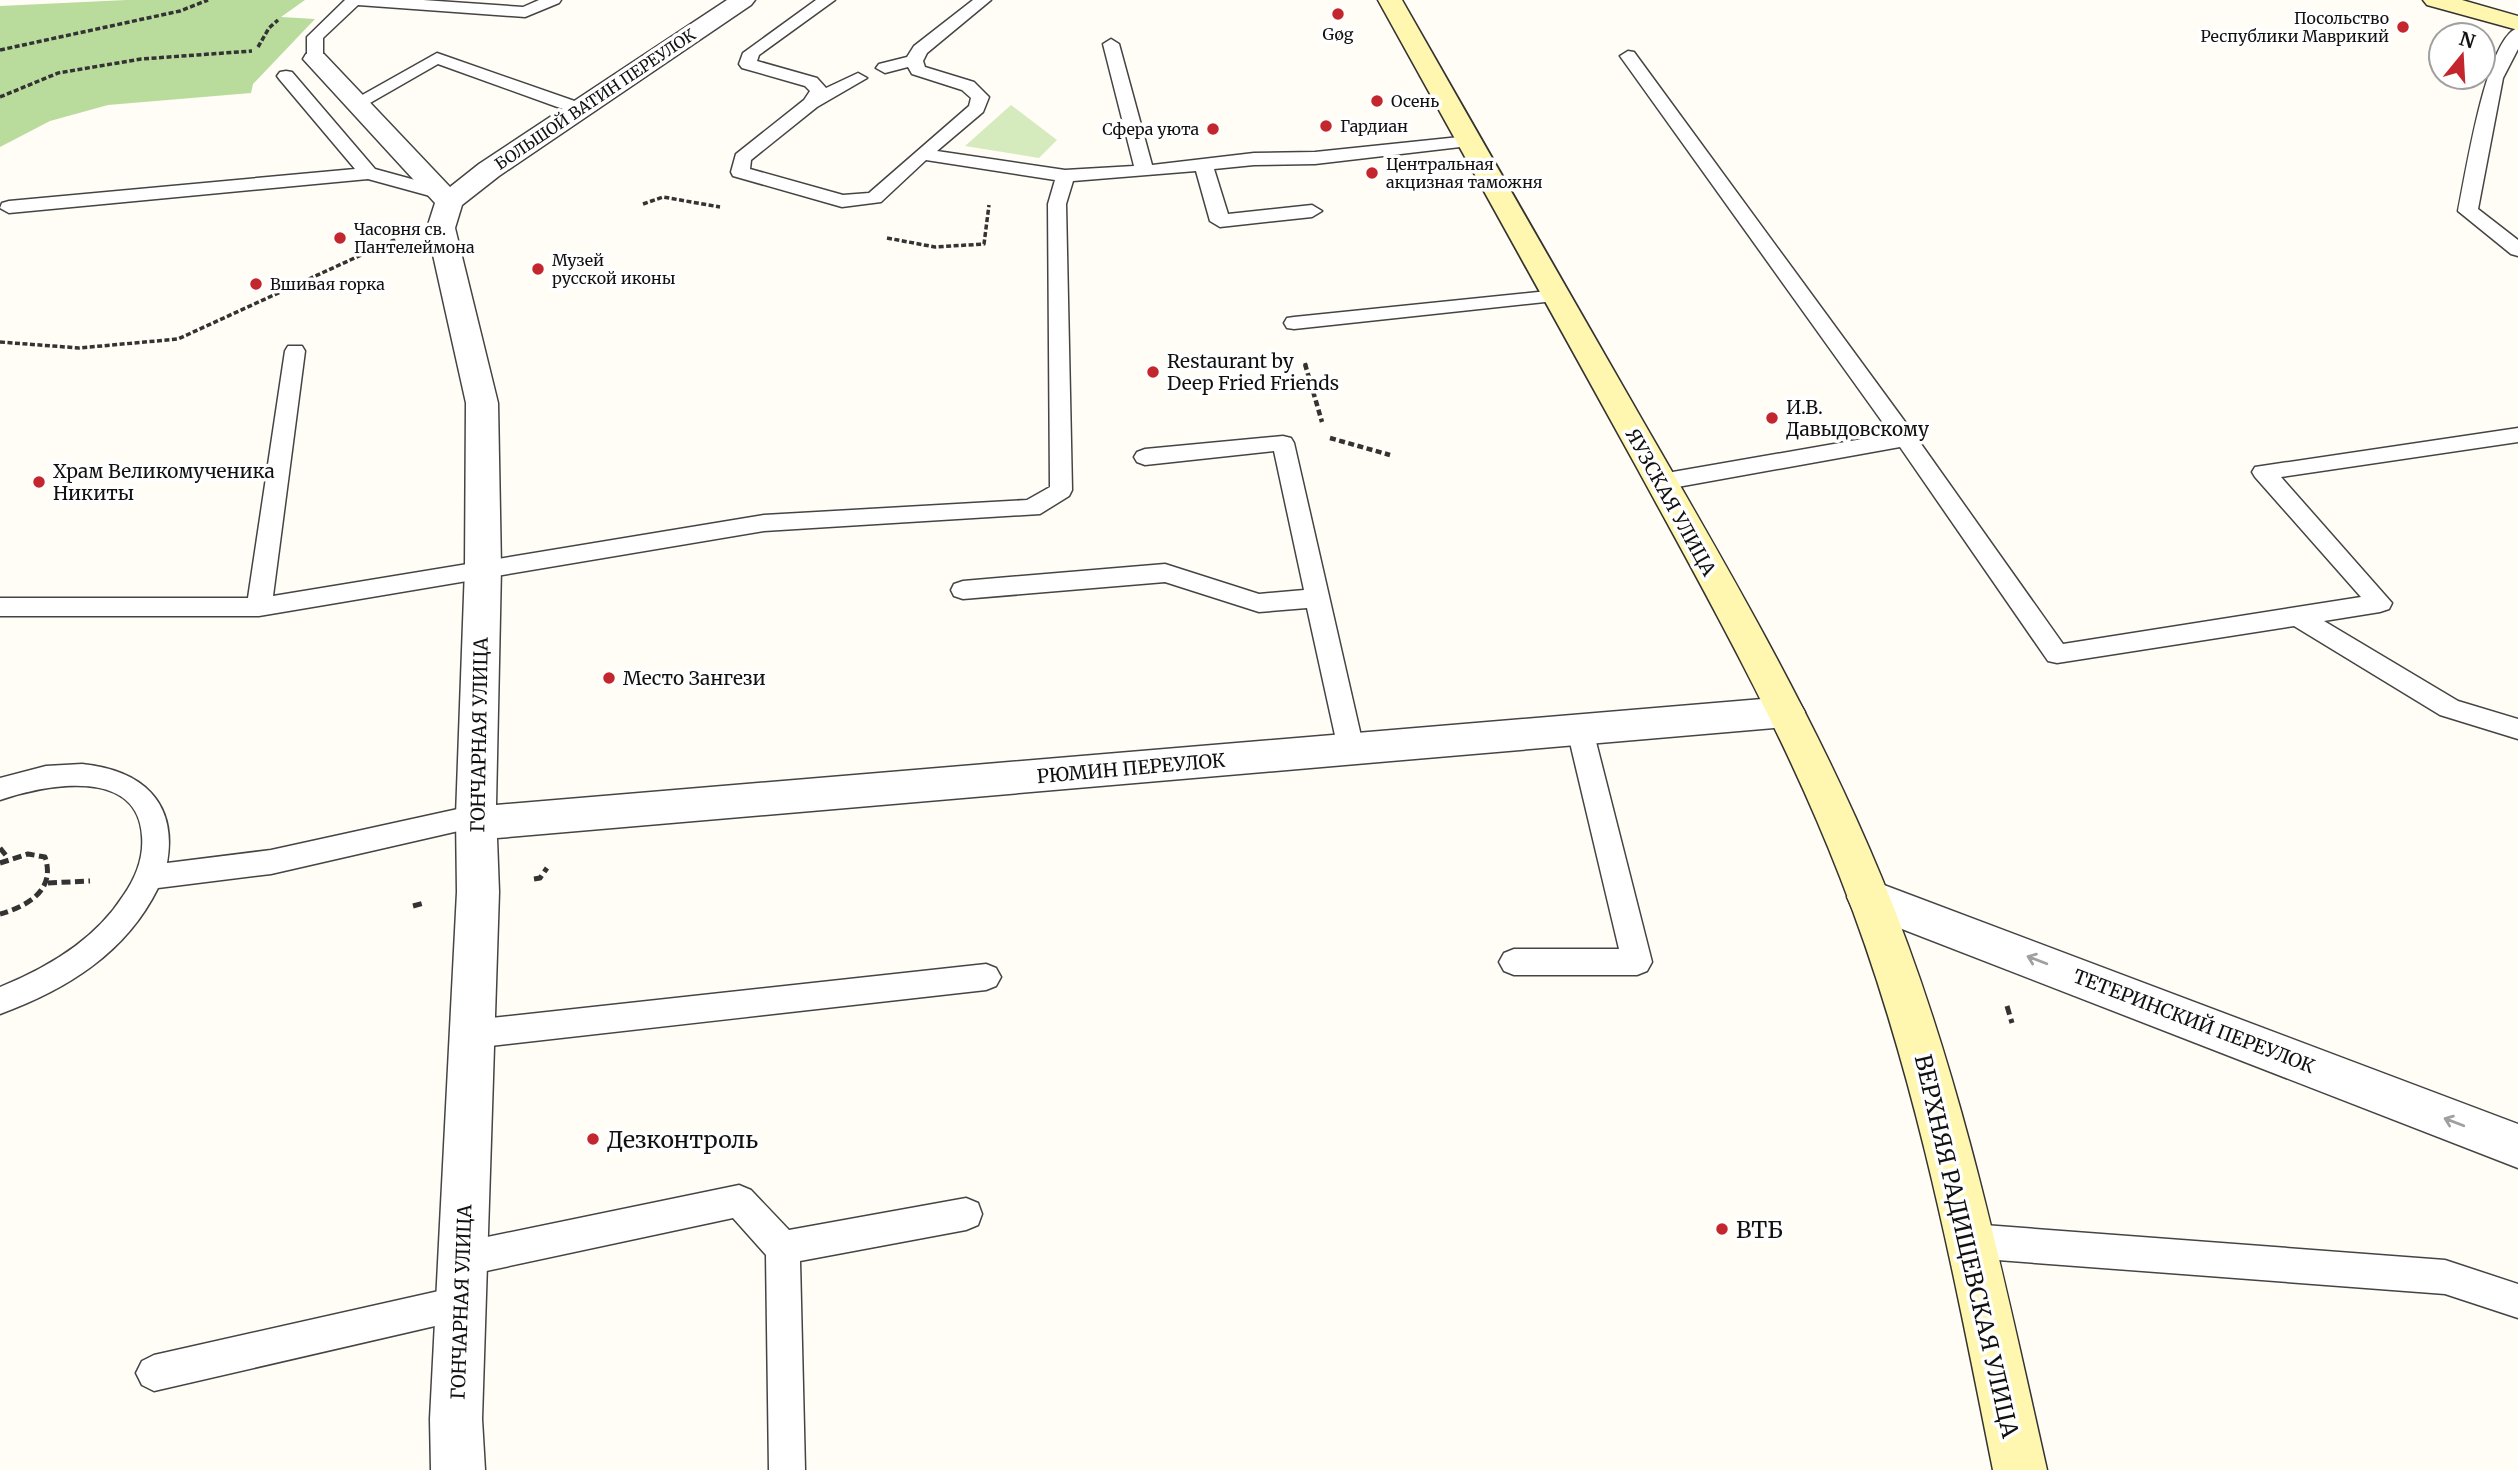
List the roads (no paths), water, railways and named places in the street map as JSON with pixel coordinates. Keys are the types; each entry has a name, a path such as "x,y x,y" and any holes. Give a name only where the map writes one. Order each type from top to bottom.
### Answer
{"main road":[{"name":"ЯУЗСКАЯ УЛИЦА","path":"1390,0 1661,482 1786,712 1868,897 1913,1023"},
{"path":"2435,0 2482,6 2518,23"},
{"name":"ВЕРХНЯЯ РАДИЩЕВСКАЯ УЛИЦА","path":"1913,1023 1971,1241 2020,1470"}],"street":[{"name":"БОЛЬШОЙ ВАТИН ПЕРЕУЛОК","path":"445,197 743,0"},
{"path":"306,61 357,103 445,197"},
{"name":"ГОНЧАРНАЯ УЛИЦА","path":"445,197 441,229 482,403 483,568 477,819 478,892 456,1419 458,1470"},
{"name":"РЮМИН ПЕРЕУЛОК","path":"477,819 1786,712"},
{"name":"ТЕТЕРИНСКИЙ ПЕРЕУЛОК","path":"1868,897 1987,940 2518,1146"}],"lane":[{"path":"369,173 306,61 315,37 354,0 525,12 553,0"},
{"path":"811,103 819,90 811,82 748,64 751,53 827,0"},
{"path":"885,68 914,61 920,50 983,0"},
{"path":"2518,33 2494,78 2468,211 2518,250"},
{"path":"1111,44 1144,171"},
{"path":"1628,56 1906,439 2057,654 2380,603 2263,472 2518,435"},
{"path":"357,103 437,58 580,109"},
{"path":"858,78 811,103 742,158 740,172 842,201 874,198 977,107 980,97 968,86 919,70 914,61"},
{"path":"922,155 1065,176 1254,159 1315,158 1469,141"},
{"path":"1203,164 1220,221 1312,211"},
{"path":"9,207 369,173 445,197"},
{"path":"0,607 259,607 764,523 1032,508 1061,490 1057,204 1065,176"},
{"path":"1294,323 1557,296"},
{"path":"259,607 295,351"},
{"path":"1661,482 1906,439"},
{"path":"1145,457 1283,443 1351,749"},
{"path":"963,590 1165,573 1259,603 1317,598"},
{"path":"2297,616 2449,708 2518,729"},
{"path":"1514,962 1637,962 1580,730"},
{"path":"0,789 21,781 59,775 93,776 122,784 143,799 156,820 159,846 150,877 133,907 105,939 69,967 28,990 0,1001"},
{"path":"150,877 271,862 477,819"},
{"path":"473,1034 986,977"},
{"path":"463,1259 739,1201 782,1248 787,1470"},
{"path":"782,1248 966,1214"},
{"path":"1971,1241 2445,1277 2518,1301"},
{"path":"153,1373 461,1303"}],"place":[{"name":"Gøg","path":"1338,14"},
{"name":"Посольство Республики Маврикий","path":"2403,27"},
{"name":"Осень","path":"1377,101"},
{"name":"Гардиан","path":"1326,126"},
{"name":"Сфера уюта","path":"1213,129"},
{"name":"Центральная акцизная таможня","path":"1372,173"},
{"name":"Часовня св. Пантелеймона","path":"340,238"},
{"name":"Музей русской иконы","path":"538,269"},
{"name":"Вшивая горка","path":"256,284"},
{"name":"Restaurant by Deep Fried Friends","path":"1153,372"},
{"name":"И.В. Давыдовскому","path":"1772,418"},
{"name":"Храм Великомученика Никиты","path":"39,482"},
{"name":"Место Зангези","path":"609,678"},
{"name":"Дезконтроль","path":"593,1139"},
{"name":"ВТБ","path":"1722,1229"}]}
